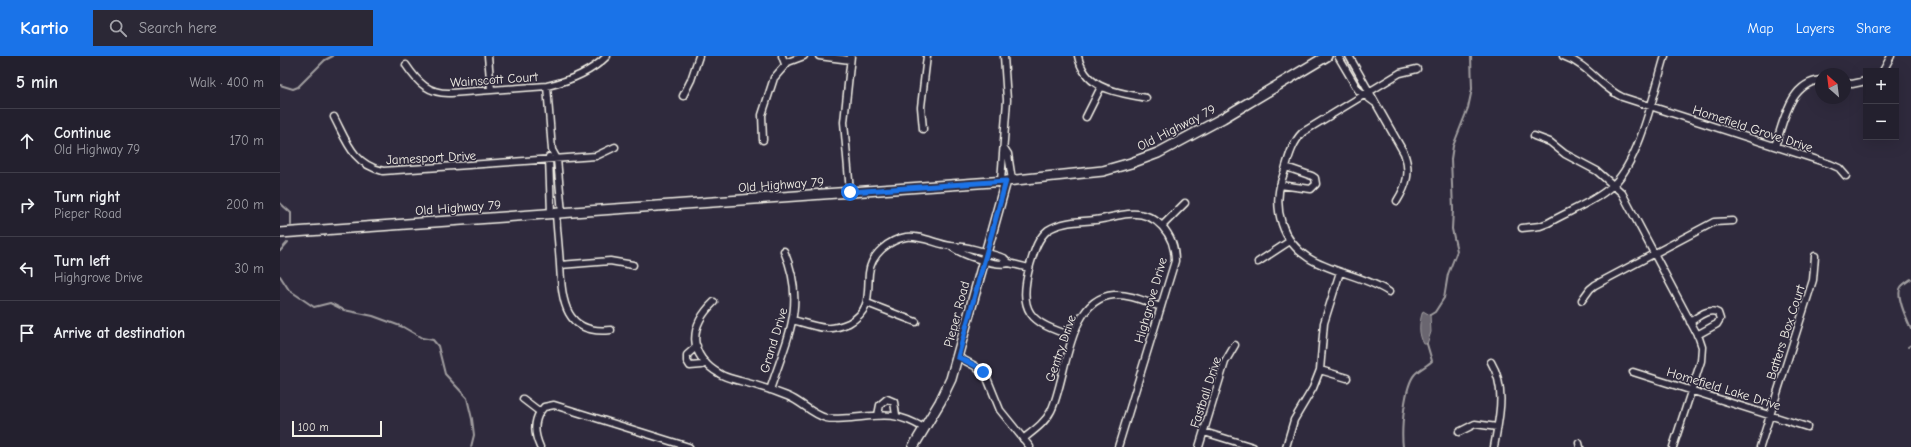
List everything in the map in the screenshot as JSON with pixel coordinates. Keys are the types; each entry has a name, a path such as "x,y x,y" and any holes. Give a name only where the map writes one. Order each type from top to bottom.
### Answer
{"street":[{"path":"488,56 491,90"},
{"name":"Wainscott Court","path":"406,65 416,79 429,90 443,94 547,86 561,83 576,77 593,67 607,56"},
{"path":"683,96 691,80 699,56"},
{"path":"782,56 785,64"},
{"path":"763,140 762,115 774,78 785,64 802,56"},
{"path":"819,56 851,58 844,122 850,192"},
{"path":"923,129 921,107 927,56"},
{"path":"1004,56 1007,100 1004,125 1004,148 1002,155 1007,180"},
{"path":"1078,56 1088,77 1101,87 1146,98"},
{"name":"Old Highway 79","path":"280,233 850,192 1103,171 1158,153 1223,118 1327,56"},
{"path":"1338,56 1358,90 1374,102"},
{"path":"1349,56 1404,153 1408,164 1406,184 1397,201"},
{"name":"Homefield Grove Drive","path":"1563,56 1581,65 1592,73 1613,93 1839,168 1846,176"},
{"path":"1522,228 1540,226 1548,223 1600,195 1613,185 1627,168 1634,156 1665,56"},
{"path":"1885,68 1891,56"},
{"path":"1389,292 1370,281 1317,264 1308,258 1290,241 1279,213 1280,184 1292,147 1302,132 1400,74 1417,69"},
{"path":"1775,146 1791,100 1796,92 1815,82"},
{"path":"1851,84 1863,82"},
{"path":"547,86 552,150 557,159 556,213"},
{"path":"1086,117 1101,87"},
{"name":"Jamesport Drive","path":"334,117 354,155 369,166 383,172 596,156 615,147"},
{"path":"1534,136 1550,142 1565,154 1597,172 1622,193 1697,335 1702,347 1701,361 1673,447"},
{"path":"1004,148 1008,154 1007,180"},
{"path":"552,150 548,160 556,213 564,301 568,312 577,323 590,330 612,330"},
{"path":"1280,184 1311,189 1316,184 1315,178 1312,176 1286,167"},
{"name":"Pieper Road","path":"913,447 940,402 951,380 1007,180"},
{"path":"1162,226 1185,203"},
{"name":"Highgrove Drive","path":"1074,336 1049,329 1036,320 1027,306 1024,289 1037,243 1047,231 1058,225 1128,214 1142,215 1150,218 1162,226 1169,235 1174,246 1175,261 1118,447"},
{"path":"1582,300 1590,289 1654,253 1714,222 1733,220"},
{"path":"793,320 826,329 836,328 854,320 867,303 870,292 871,264 877,253 898,239 916,237 952,247 961,246 985,257 1004,258 1009,262 1029,268"},
{"path":"1258,262 1290,241"},
{"name":"Grand Drive","path":"770,390 793,320 796,290 791,266 784,251"},
{"name":"Batters Box Court","path":"1760,447 1813,280 1814,256"},
{"path":"560,265 610,261 633,266"},
{"path":"1286,447 1299,409 1313,388 1320,370 1324,323 1340,272"},
{"name":"Gentry Drive","path":"1023,439 1043,423 1052,409 1074,336 1083,312 1094,302 1112,295 1128,296 1161,307"},
{"path":"714,302 701,316 698,323 695,340 699,354 706,363 722,375 796,399 812,412 827,418 896,415 924,428"},
{"path":"867,303 916,322"},
{"path":"1690,322 1710,311 1715,310 1718,313 1720,319 1716,324 1697,335"},
{"name":"Fastball Drive","path":"1199,447 1225,362 1235,345"},
{"path":"697,346 687,355 688,363 690,366 706,363"},
{"path":"958,357 976,366 987,378 1000,410 1030,447"},
{"path":"1491,362 1499,378 1501,389 1494,447"},
{"path":"1320,370 1347,378"},
{"name":"Homefield Lake Drive","path":"1633,372 1691,389 1807,427"},
{"path":"523,399 540,412"},
{"path":"878,415 880,406 887,399 894,402 896,415"},
{"path":"540,447 535,431 538,416 544,407 554,405 689,447"},
{"path":"1459,432 1475,424 1497,427"},
{"path":"1204,432 1253,447"}],"shaded area":[{"path":"1423,311 1430,315 1431,332 1427,344 1424,344 1420,332"}],"waterway":[{"path":"280,85 293,89 298,87 325,60 333,56"},
{"path":"1430,315 1435,312 1444,298 1448,274 1457,251 1452,229 1453,210 1451,159 1453,146 1468,108 1472,89 1471,56"},
{"path":"280,203 291,213 291,225"},
{"path":"280,251 288,242"},
{"path":"280,276 289,290 314,307 330,303 344,310 373,316 403,327 422,338 433,340 438,346 445,374 467,398 474,435 471,447"},
{"path":"1911,279 1901,287 1899,296 1902,308 1911,329"},
{"path":"1403,447 1402,431 1408,388 1415,374 1432,361 1427,344"}],"route":[{"path":"850,192 1006,181 958,357 968,361 983,372"}]}
